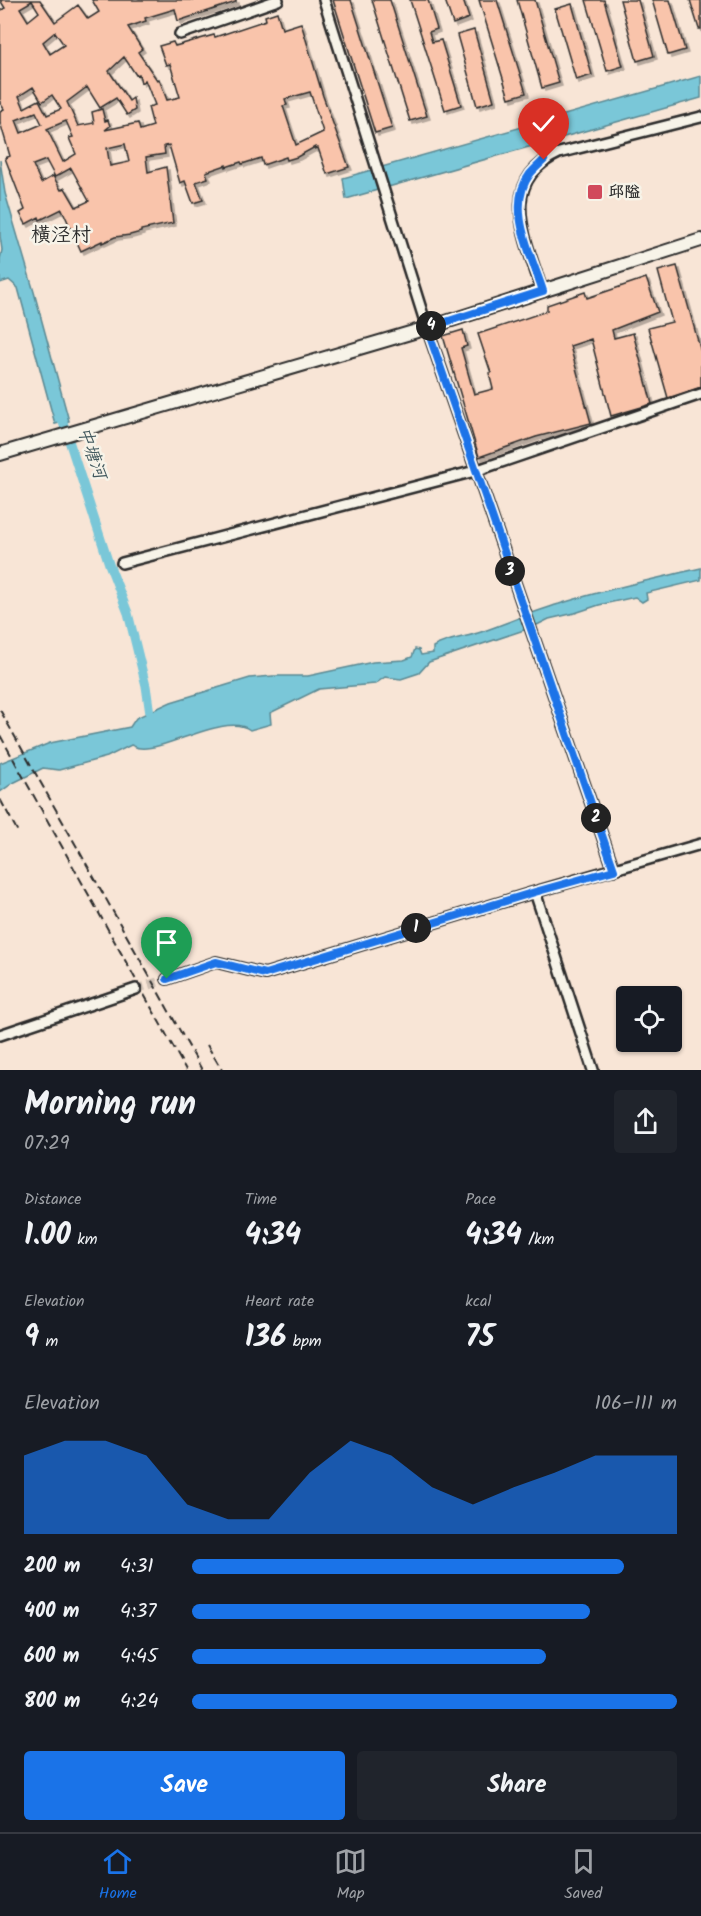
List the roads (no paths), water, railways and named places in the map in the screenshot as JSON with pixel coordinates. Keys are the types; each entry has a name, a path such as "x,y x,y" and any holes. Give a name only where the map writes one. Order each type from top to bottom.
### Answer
{"main road":[{"path":"0,454 427,328 701,240"}],"street":[{"path":"180,34 278,0"},
{"path":"324,0 427,328 614,870"},
{"path":"543,291 519,212 521,194 530,174 544,160 559,153 701,117"},
{"path":"122,563 475,471 701,394"},
{"path":"167,979 216,962 265,974 701,844"},
{"path":"535,892 593,1070"},
{"path":"0,1035 136,989"}],"water":[{"path":"701,76 701,98 346,199 343,178"},
{"path":"0,160 5,193 69,421 55,424 18,288 9,280 0,283 2,250"},
{"path":"701,568 701,580 646,593 647,599 642,602 635,597 549,619 533,627 429,662 419,673 401,679 385,677 375,684 319,689 270,713 271,724 250,730 240,726 227,726 151,747 139,748 131,745 107,757 59,770 43,768 0,792 0,763 50,743 130,727 136,718 171,702 250,678 308,676 373,662 404,660 412,657 415,649 419,650 421,655 433,653 433,647 439,644 481,632 549,607"}],"waterway":[{"name":"中塘河","path":"60,413 109,564 128,613 146,686 151,721"}],"tunnel":[{"path":"136,989 167,979"}],"railway":[{"path":"0,710 202,1070"},
{"path":"0,735 186,1070"},
{"path":"0,799 18,832"},
{"path":"207,1045 222,1070"}],"place":[{"name":"邱隘","path":"595,192"}],"district":[{"name":"横泾村","path":"61,236"}]}
